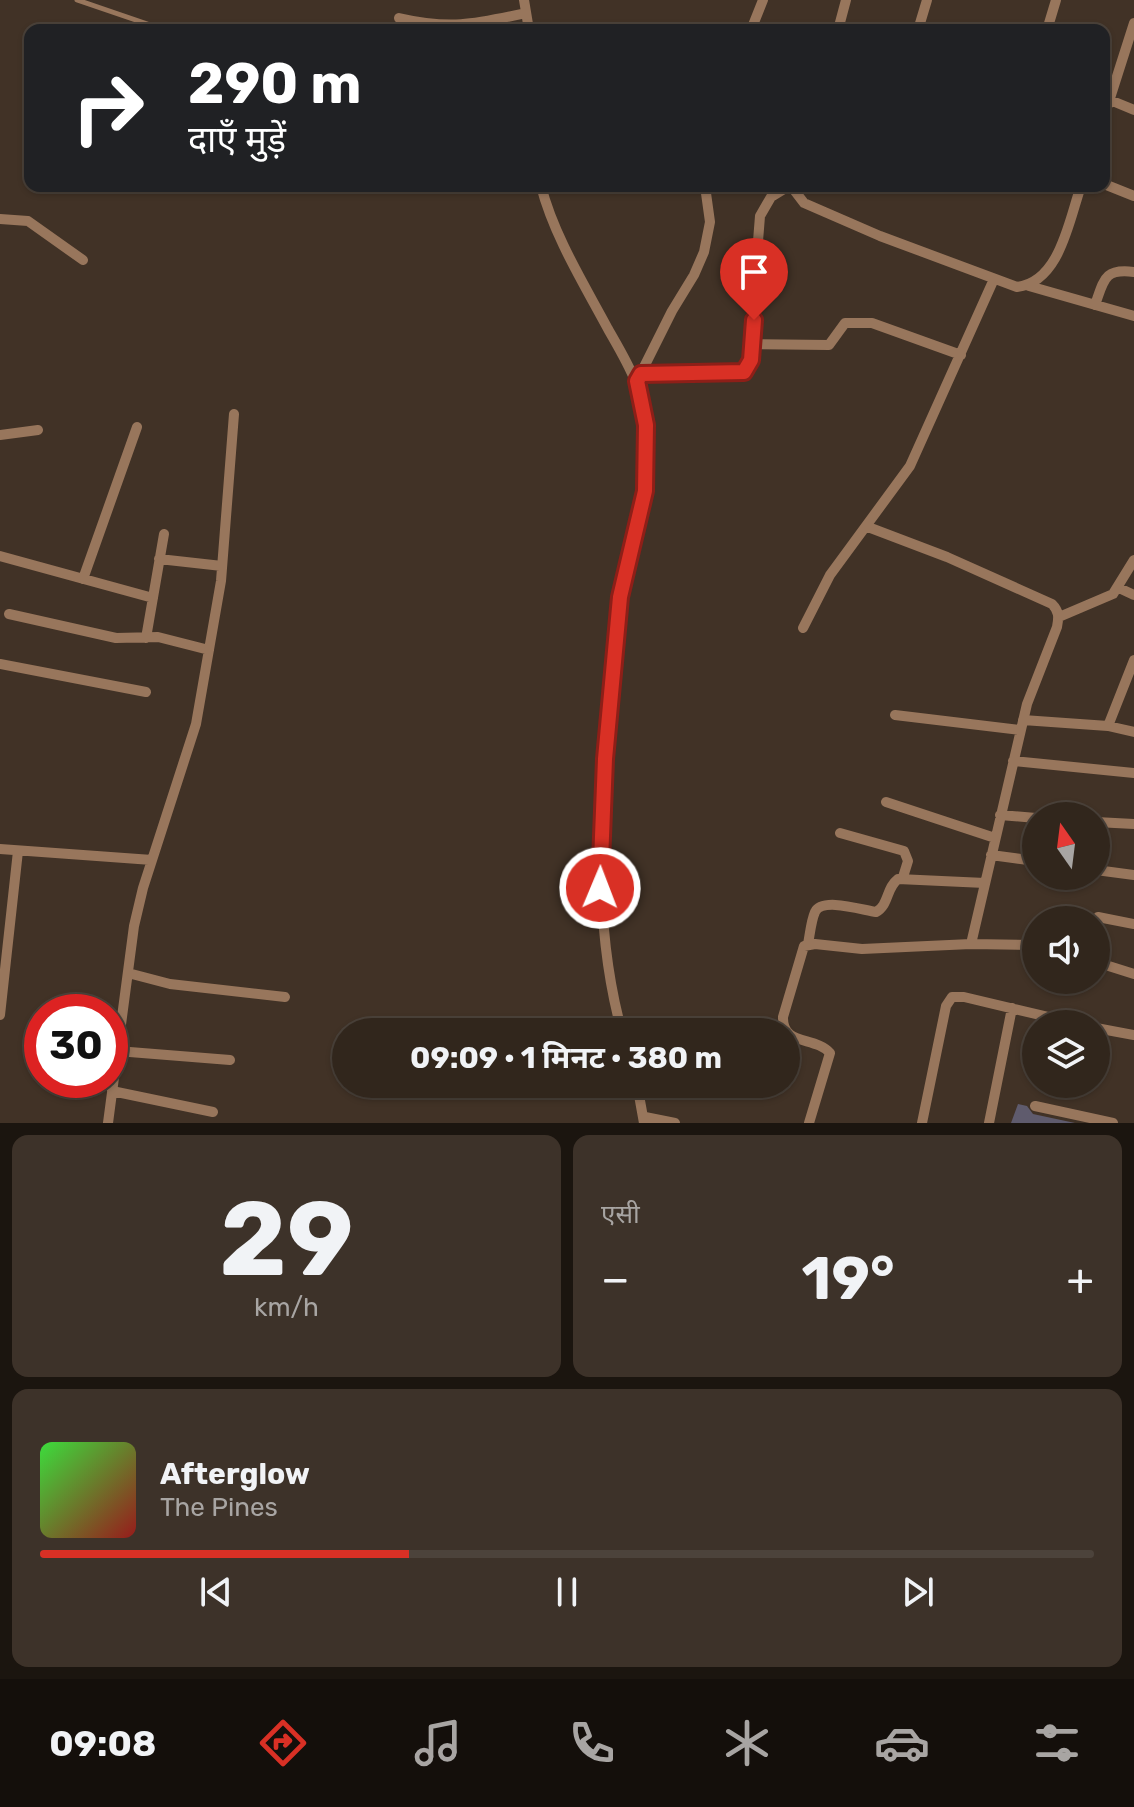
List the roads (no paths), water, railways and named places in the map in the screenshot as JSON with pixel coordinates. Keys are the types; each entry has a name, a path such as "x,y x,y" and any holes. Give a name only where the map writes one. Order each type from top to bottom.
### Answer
{"street":[{"path":"524,0 528,24"},
{"path":"753,24 763,0"},
{"path":"840,24 846,0"},
{"path":"920,24 927,0"},
{"path":"1049,24 1056,0"},
{"path":"465,24 526,13"},
{"path":"399,18 424,24"},
{"path":"1134,23 1110,100 1134,110"},
{"path":"1110,186 1134,196"},
{"path":"543,192 567,250 639,377 646,425 645,491 620,597 600,850 602,911 618,1018"},
{"path":"639,377 704,252 710,222 706,192"},
{"path":"639,377 744,372 751,360 760,216 771,197 780,192"},
{"path":"795,192 804,203 880,236 994,279 1134,316"},
{"path":"1029,286 1039,280 1056,257 1079,192"},
{"path":"0,219 28,221 83,260"},
{"path":"1095,305 1107,275 1114,271 1134,272"},
{"path":"803,628 822,586 910,466 994,279"},
{"path":"752,344 829,345 845,323 859,321 961,355"},
{"path":"125,994 134,926 196,724 222,566 234,414"},
{"path":"83,579 137,427"},
{"path":"0,435 38,430"},
{"path":"868,527 955,560 1057,608 1059,617 1022,725 971,944"},
{"path":"146,638 164,534"},
{"path":"0,556 153,598"},
{"path":"159,559 222,566"},
{"path":"1059,617 1103,600 1119,588 1134,560"},
{"path":"1119,588 1134,595"},
{"path":"9,614 116,638 158,637 209,650"},
{"path":"1108,726 1134,660"},
{"path":"0,664 146,692"},
{"path":"895,715 1022,725 1108,726 1134,732"},
{"path":"1013,761 1134,773"},
{"path":"886,802 995,838"},
{"path":"1000,815 1022,817"},
{"path":"1110,823 1134,824"},
{"path":"840,833 904,851 908,861 903,877"},
{"path":"0,849 152,860"},
{"path":"0,1015 18,851"},
{"path":"991,855 1022,859"},
{"path":"1110,872 1134,875"},
{"path":"809,1123 830,1053 821,1046 792,1036 784,1031 782,1025 801,952 808,944 815,911 820,906 832,904 876,912 883,907 893,883 903,877 985,883"},
{"path":"1110,919 1134,924"},
{"path":"808,944 862,949 1022,945"},
{"path":"1110,966 1134,974"},
{"path":"128,973 170,984 285,997"},
{"path":"922,1123 947,1000 958,996 1022,1010"},
{"path":"989,1123 1012,1008"},
{"path":"1110,1031 1134,1035"},
{"path":"128,1052 230,1060"},
{"path":"128,1094 213,1112"},
{"path":"108,1123 111,1098"},
{"path":"640,1098 644,1120 675,1123"},
{"path":"1035,1106 1113,1123"}],"lane":[{"path":"77,0 147,24"}]}
